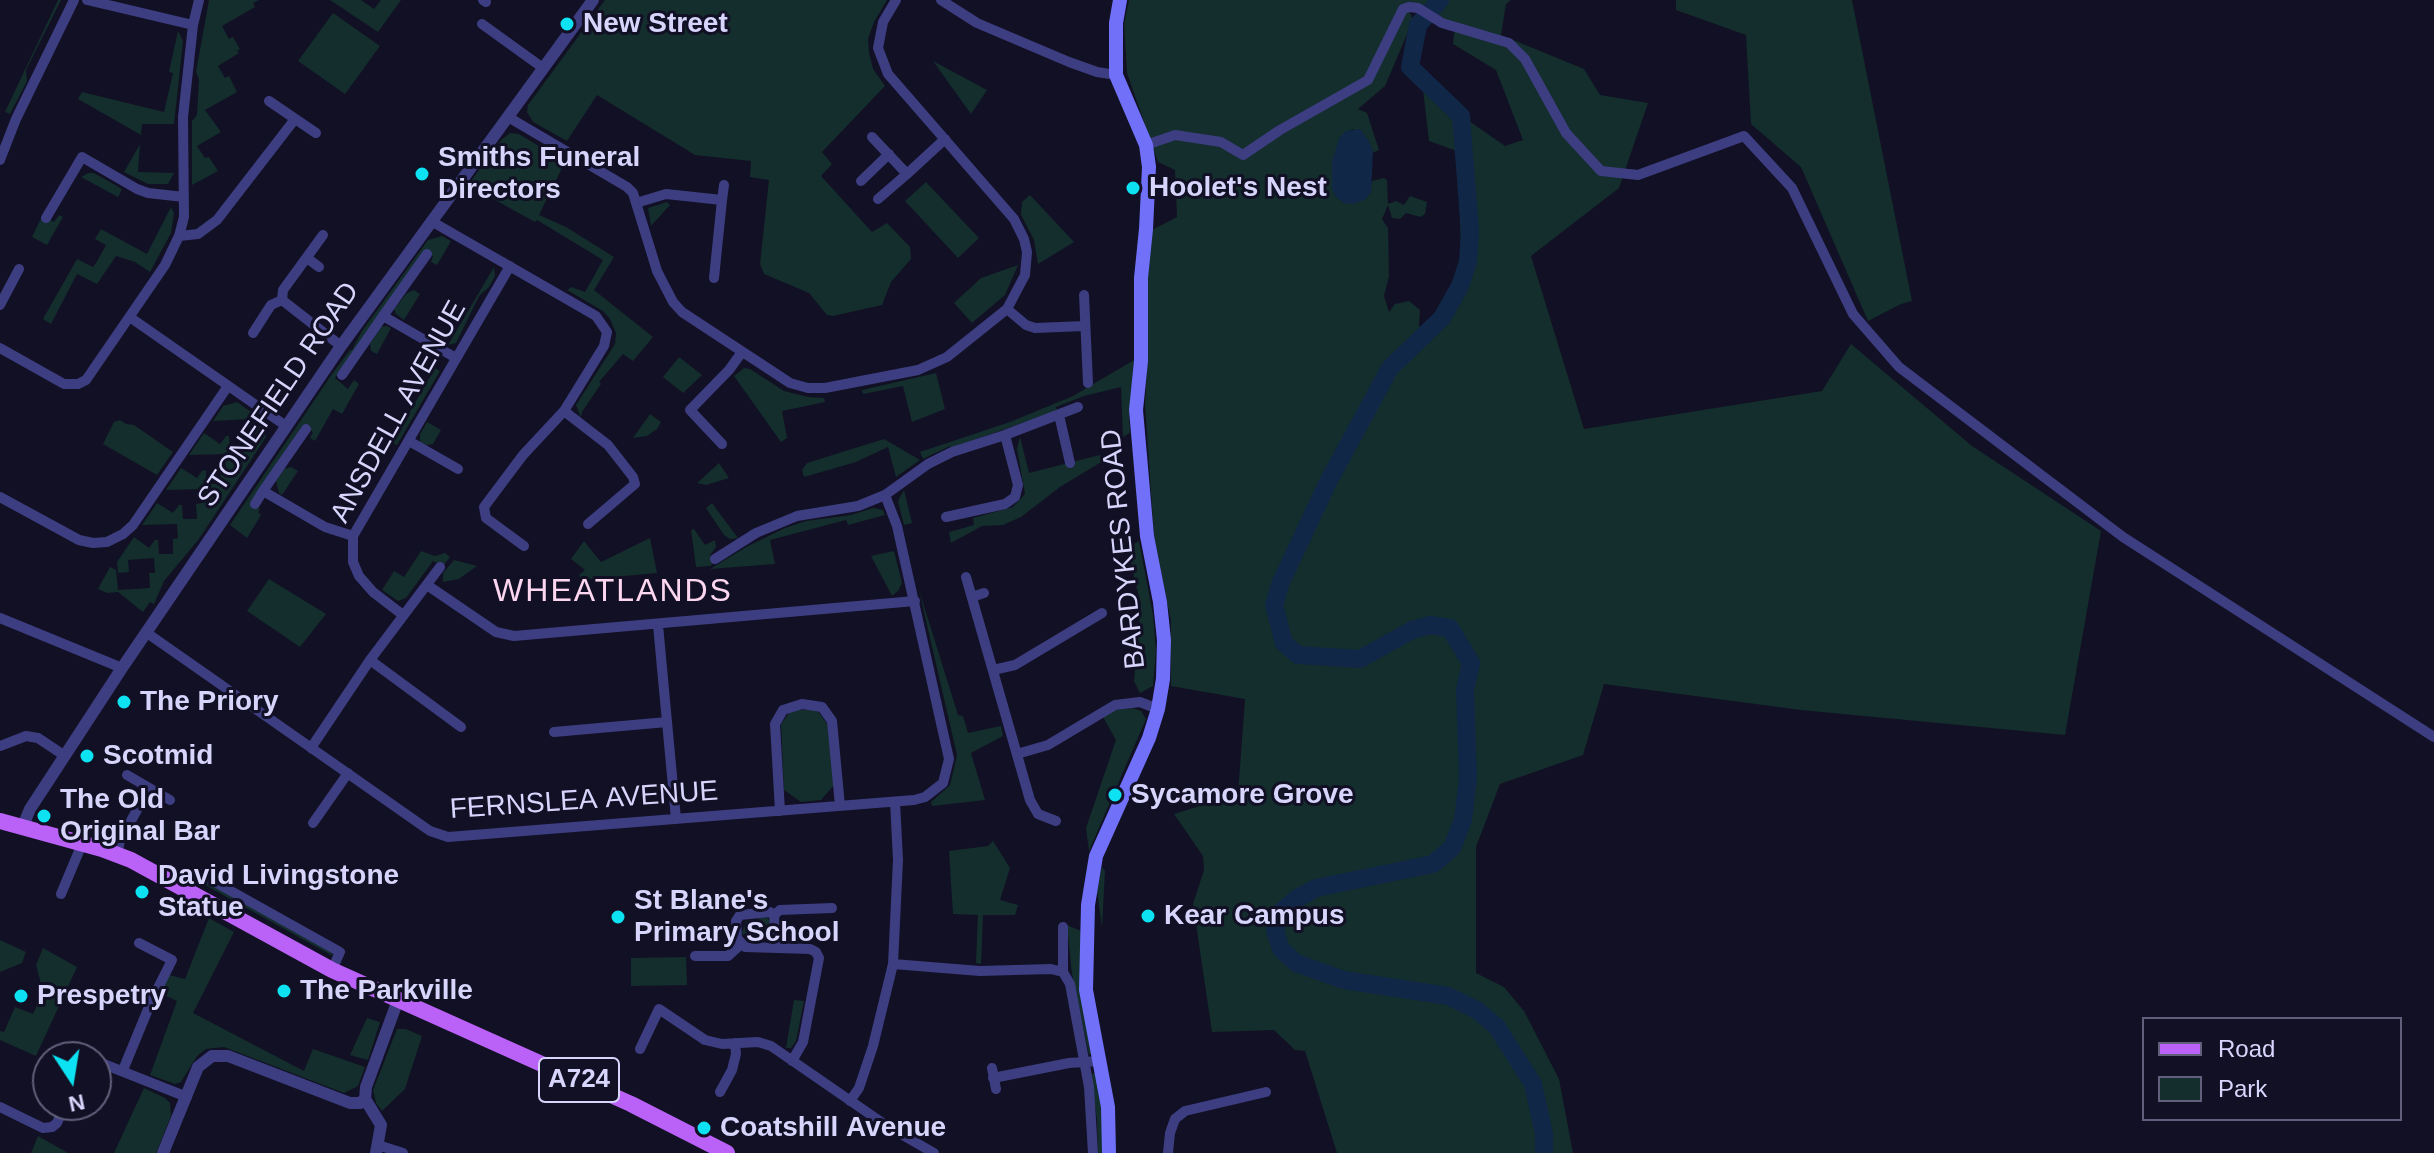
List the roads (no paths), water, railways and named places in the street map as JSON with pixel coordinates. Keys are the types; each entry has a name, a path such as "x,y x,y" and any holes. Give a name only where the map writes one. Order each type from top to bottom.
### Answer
{"main road":[{"path":"1116,75 1116,23 1120,0"},
{"name":"BARDYKES ROAD","path":"1109,1153 1108,1107 1086,990 1090,884 1096,856 1149,738 1158,709 1163,679 1164,639 1147,536 1136,410 1141,361 1141,262 1149,189 1146,145 1116,75"},
{"name":"A724","path":"0,821 117,854 332,970 631,1104 727,1153"}],"street":[{"path":"0,160 16,119 74,0"},
{"path":"87,0 193,25"},
{"path":"0,348 64,384 78,384 86,380 165,265 184,217 183,117 193,25 199,0"},
{"name":"STONEFIELD ROAD","path":"22,828 30,809 122,668 341,346 593,0"},
{"path":"508,117 621,182 633,193 657,271 673,302 682,312 790,383 808,388 825,388 933,365 1007,309 1025,275 1027,252 1014,219 888,74 878,48 883,22 896,0"},
{"path":"941,0 967,18 1029,46 1097,72 1116,75"},
{"path":"1146,145 1175,135 1221,142 1243,155 1280,130 1368,80 1403,9 1409,7 1418,8 1442,23 1509,43 1525,59 1566,133 1601,171 1638,175 1744,136 1792,188 1853,314 1899,367 2123,537 2434,737"},
{"path":"482,24 543,68"},
{"path":"269,101 316,133"},
{"path":"179,236 198,234 217,220 295,119"},
{"path":"872,137 907,174"},
{"path":"878,199 945,139"},
{"path":"861,181 889,154"},
{"path":"46,218 82,157 137,189 184,197"},
{"path":"714,278 724,185"},
{"path":"636,203 666,194 722,200"},
{"path":"431,221 596,316 607,332 604,346 564,411 516,464 484,507 486,518 524,546"},
{"path":"282,300 283,290 323,235"},
{"path":"342,375 427,254"},
{"path":"307,258 319,267"},
{"name":"ANSDELL AVENUE","path":"403,615 373,592 359,576 353,562 353,536 510,266"},
{"path":"0,305 19,269"},
{"path":"1084,295 1088,383"},
{"path":"282,300 341,346"},
{"path":"253,333 271,305 282,300"},
{"path":"1007,309 1026,325 1035,328 1085,326"},
{"path":"383,316 456,358"},
{"path":"131,318 286,426"},
{"path":"722,444 690,410 722,378 742,352"},
{"path":"0,497 79,540 107,542 133,525 228,386"},
{"path":"715,559 756,533 797,516 858,506 885,495 940,457 1078,407"},
{"path":"564,411 608,445 635,484 588,524"},
{"path":"1059,415 1070,463"},
{"path":"255,504 306,429"},
{"path":"946,517 1005,504 1015,497 1018,485 1005,435"},
{"path":"409,441 458,469"},
{"path":"263,491 325,527 353,536"},
{"path":"427,585 496,632 514,636 915,601 897,526 885,495"},
{"path":"311,748 370,660 440,567"},
{"path":"966,577 1035,817 1056,821"},
{"path":"972,597 984,593"},
{"name":"FERNSLEA AVENUE","path":"147,633 430,831 448,837 895,802 914,800 936,790 947,773 949,759 915,601"},
{"path":"993,670 1015,665 1102,613"},
{"path":"0,618 122,668"},
{"path":"1084,624 1090,635"},
{"path":"658,625 676,819"},
{"path":"370,660 461,727"},
{"path":"1017,754 1048,745 1115,705 1140,702 1158,709"},
{"path":"780,811 775,724 783,710 802,704 822,707 832,721 840,806"},
{"path":"554,732 667,722"},
{"path":"0,746 26,736 38,738 65,756"},
{"path":"313,823 348,773"},
{"path":"127,775 170,800"},
{"path":"117,854 120,841 149,788"},
{"path":"850,1101 859,1088 873,1046 893,964 898,860 895,802"},
{"path":"61,894 82,844"},
{"path":"774,915 780,910 832,908"},
{"path":"740,945 736,921 740,915 770,912 774,915"},
{"path":"774,915 776,948"},
{"path":"1063,927 1063,972 1070,984 1092,1109 1093,1153"},
{"path":"123,1070 172,960 139,943"},
{"path":"695,956 728,956 740,945 810,949 816,952 819,958 803,1042 792,1061"},
{"path":"893,964 980,971 1051,969 1063,972"},
{"path":"398,1000 366,1087 365,1099 380,1122 377,1149 403,1153"},
{"path":"640,1049 659,1009 705,1040 758,1042 771,1046 850,1101 934,1153"},
{"path":"720,1092 732,1070 735,1043"},
{"path":"163,1153 198,1067 217,1055 228,1056 350,1103 360,1103 365,1099"},
{"path":"994,1078 1069,1063 1100,1061"},
{"path":"112,1066 187,1097"},
{"path":"1168,1153 1175,1119 1185,1111 1266,1092"},
{"path":"0,1107 43,1128 52,1127 58,1121"}],"water":[{"path":"1360,129 1373,152 1371,192 1366,199 1354,204 1344,203 1335,196 1332,187 1332,161 1340,137 1346,131"}],"waterway":[{"path":"1440,0 1418,25 1410,67 1461,116 1470,231 1468,262 1460,286 1442,318 1390,368 1328,482 1281,582 1274,605 1284,643 1298,655 1360,659 1412,630 1430,625 1450,628 1471,663 1465,690 1468,778 1463,820 1452,848 1433,864 1316,888 1280,913 1275,931 1281,949 1296,963 1344,980 1448,996 1477,1010 1497,1027 1533,1084 1544,1134 1544,1153"}],"place":[{"name":"New Street","path":"567,24"},
{"name":"Smiths Funeral Directors","path":"422,174"},
{"name":"Hoolet's Nest","path":"1133,188"},
{"name":"The Priory","path":"124,702"},
{"name":"Scotmid","path":"87,756"},
{"name":"Sycamore Grove","path":"1115,795"},
{"name":"The Old Original Bar","path":"44,816"},
{"name":"David Livingstone Statue","path":"142,892"},
{"name":"Kear Campus","path":"1148,916"},
{"name":"St Blane's Primary School","path":"618,917"},
{"name":"The Parkville","path":"284,991"},
{"name":"Prespetry","path":"21,996"},
{"name":"Coatshill Avenue","path":"704,1128"}],"district":[{"name":"WHEATLANDS","path":"613,592"}]}
